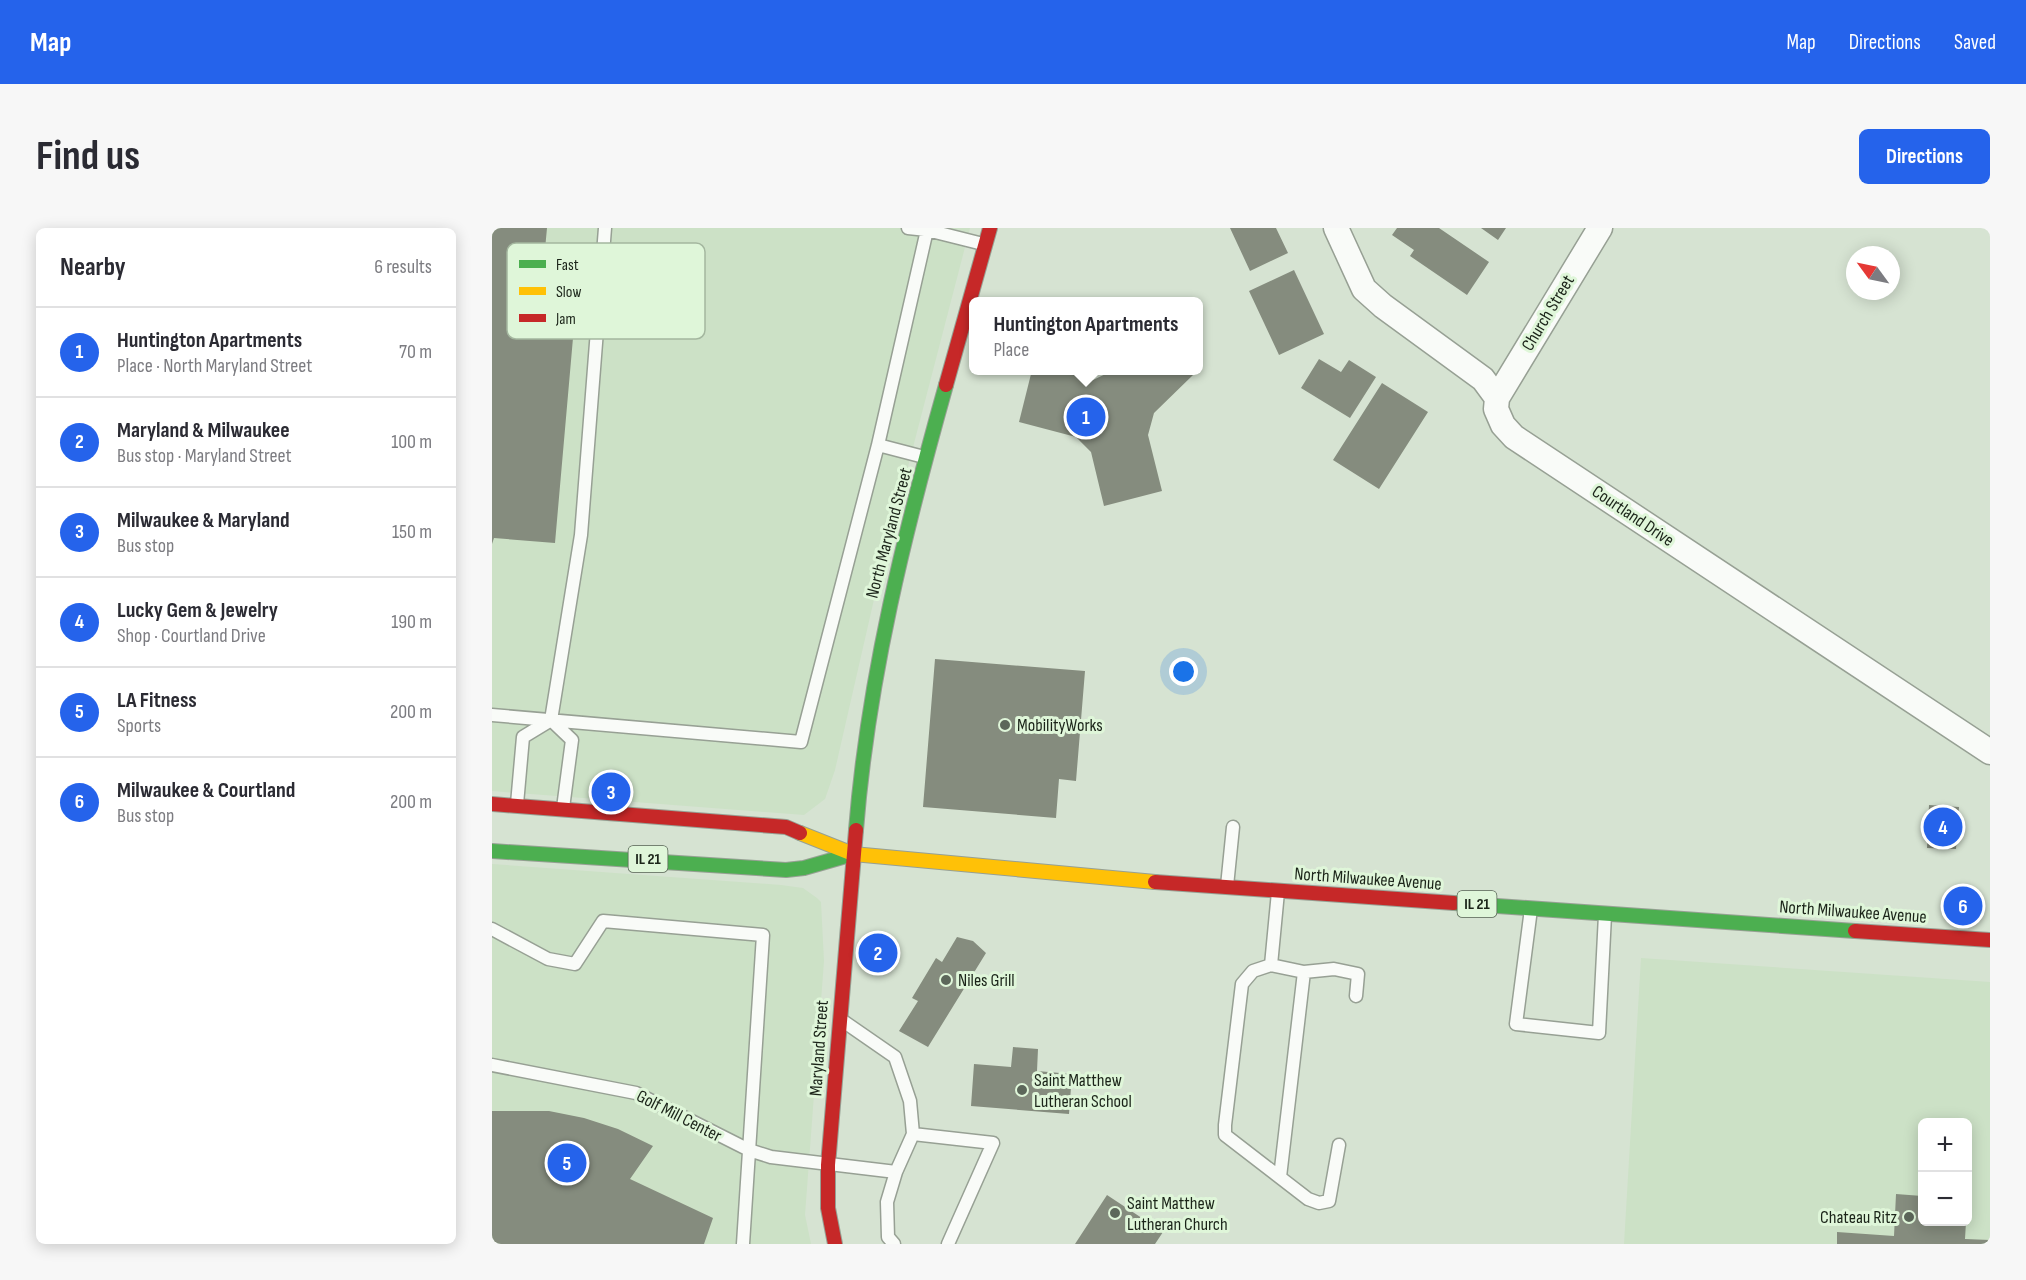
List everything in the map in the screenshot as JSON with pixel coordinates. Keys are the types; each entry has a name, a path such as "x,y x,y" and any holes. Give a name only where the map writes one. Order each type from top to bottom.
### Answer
{"main road":[{"name":"North Maryland Street","path":"971,297 990,228"},
{"name":"North Maryland Street","path":"853,854 861,754 880,643 969,304"},
{"name":"North Milwaukee Avenue","path":"492,804 786,826 853,854 1227,887 1990,939"},
{"name":"North Milwaukee Avenue","path":"492,851 786,870 804,868 853,854"},
{"name":"Maryland Street","path":"835,1244 828,1208 828,1165 853,854"}],"street":[{"name":"Courtland Drive","path":"1335,228 1364,289 1383,306 1484,379 1497,398 1496,409 1503,424 1514,437 1988,747"},
{"name":"Church Street","path":"1497,398 1600,228"}],"lane":[{"path":"604,243 605,228"},
{"path":"908,228 927,230 985,245"},
{"path":"492,715 801,742 878,445 927,230"},
{"path":"551,720 581,535 596,339"},
{"path":"878,445 927,458"},
{"path":"517,806 523,736 551,720"},
{"path":"551,720 572,740 563,809"},
{"path":"1227,887 1233,827"},
{"path":"1271,965 1278,890"},
{"path":"1531,908 1516,1024 1599,1033 1605,913"},
{"path":"492,929 548,959 575,964 603,921 763,935 742,1244"},
{"path":"1339,1145 1329,1201 1319,1203 1308,1199 1225,1135 1242,984 1252,971 1271,965 1304,972 1350,970 1358,974 1356,996"},
{"path":"1280,1177 1304,972"},
{"path":"840,1019 895,1057 910,1101 913,1134 887,1202 888,1237 894,1244"},
{"name":"Golf Mill Center","path":"492,1065 636,1093 749,1150 771,1157 897,1172"},
{"path":"913,1134 993,1143 948,1244"}],"shaded area":[{"path":"492,228 970,228 878,582 835,770 825,799 804,815 492,791"},
{"path":"492,864 781,885 803,888 821,902 824,961 805,1215 811,1244 492,1244"},
{"path":"1641,958 1990,982 1990,1244 1624,1244"}],"building":[{"path":"492,228 547,228 546,243 507,243 507,339 573,339 555,543 494,538 492,544"},
{"path":"1230,228 1276,228 1288,253 1250,271"},
{"path":"1397,228 1439,228 1489,262 1467,295 1410,256 1414,250 1392,235"},
{"path":"1481,228 1506,228 1498,240"},
{"path":"1294,270 1324,334 1279,355 1249,291"},
{"path":"1319,359 1341,372 1349,360 1376,377 1350,418 1301,388"},
{"path":"1031,375 1075,375 1093,380 1104,375 1193,375 1154,413 1148,435 1162,491 1104,506 1091,452 1076,437 1019,422"},
{"path":"1382,383 1428,412 1379,489 1333,460"},
{"name":"MobilityWorks","path":"935,659 1085,671 1076,781 1059,779 1056,818 923,807"},
{"path":"1929,805 1959,807 1956,849 1927,848"},
{"name":"Niles Grill","path":"957,937 973,941 986,953 928,1047 899,1031 918,1001 912,998 936,958 942,962"},
{"name":"Saint Matthew Lutheran School","path":"1013,1047 1038,1049 1037,1071 1072,1074 1069,1114 971,1106 974,1064 1011,1067"},
{"path":"492,1111 549,1111 584,1118 618,1129 653,1146 630,1179 713,1218 704,1244 492,1244"},
{"name":"Chateau Ritz","path":"1896,1194 1918,1196 1918,1226 1966,1226 1965,1239 1990,1240 1990,1244 1837,1244 1837,1232 1894,1236"},
{"name":"Saint Matthew Lutheran Church","path":"1107,1195 1163,1232 1155,1244 1075,1244"}],"traffic: fast":[{"path":"856,830 869,717 890,605 916,495 946,385"},
{"path":"492,851 786,870 804,868 853,854"},
{"path":"1454,903 1855,931"}],"traffic: slow":[{"path":"800,833 853,854 1155,882"}],"traffic: jam":[{"path":"971,297 990,228"},
{"path":"946,385 969,303"},
{"path":"492,804 786,827 800,833"},
{"path":"835,1244 828,1208 828,1165 856,830"},
{"path":"1155,882 1454,903"},
{"path":"1855,931 1990,940"}],"place":[{"name":"Huntington Apartments","path":"1086,417"},
{"name":"MobilityWorks","path":"1005,725"},
{"name":"Milwaukee & Maryland","path":"611,792"},
{"name":"Lucky Gem & Jewelry","path":"1943,827"},
{"name":"Milwaukee & Courtland","path":"1963,906"},
{"name":"Maryland & Milwaukee","path":"878,953"},
{"name":"Niles Grill","path":"946,980"},
{"name":"Saint Matthew Lutheran School","path":"1022,1090"},
{"name":"LA Fitness","path":"567,1163"},
{"name":"Saint Matthew Lutheran Church","path":"1115,1213"},
{"name":"Chateau Ritz","path":"1909,1217"}]}
